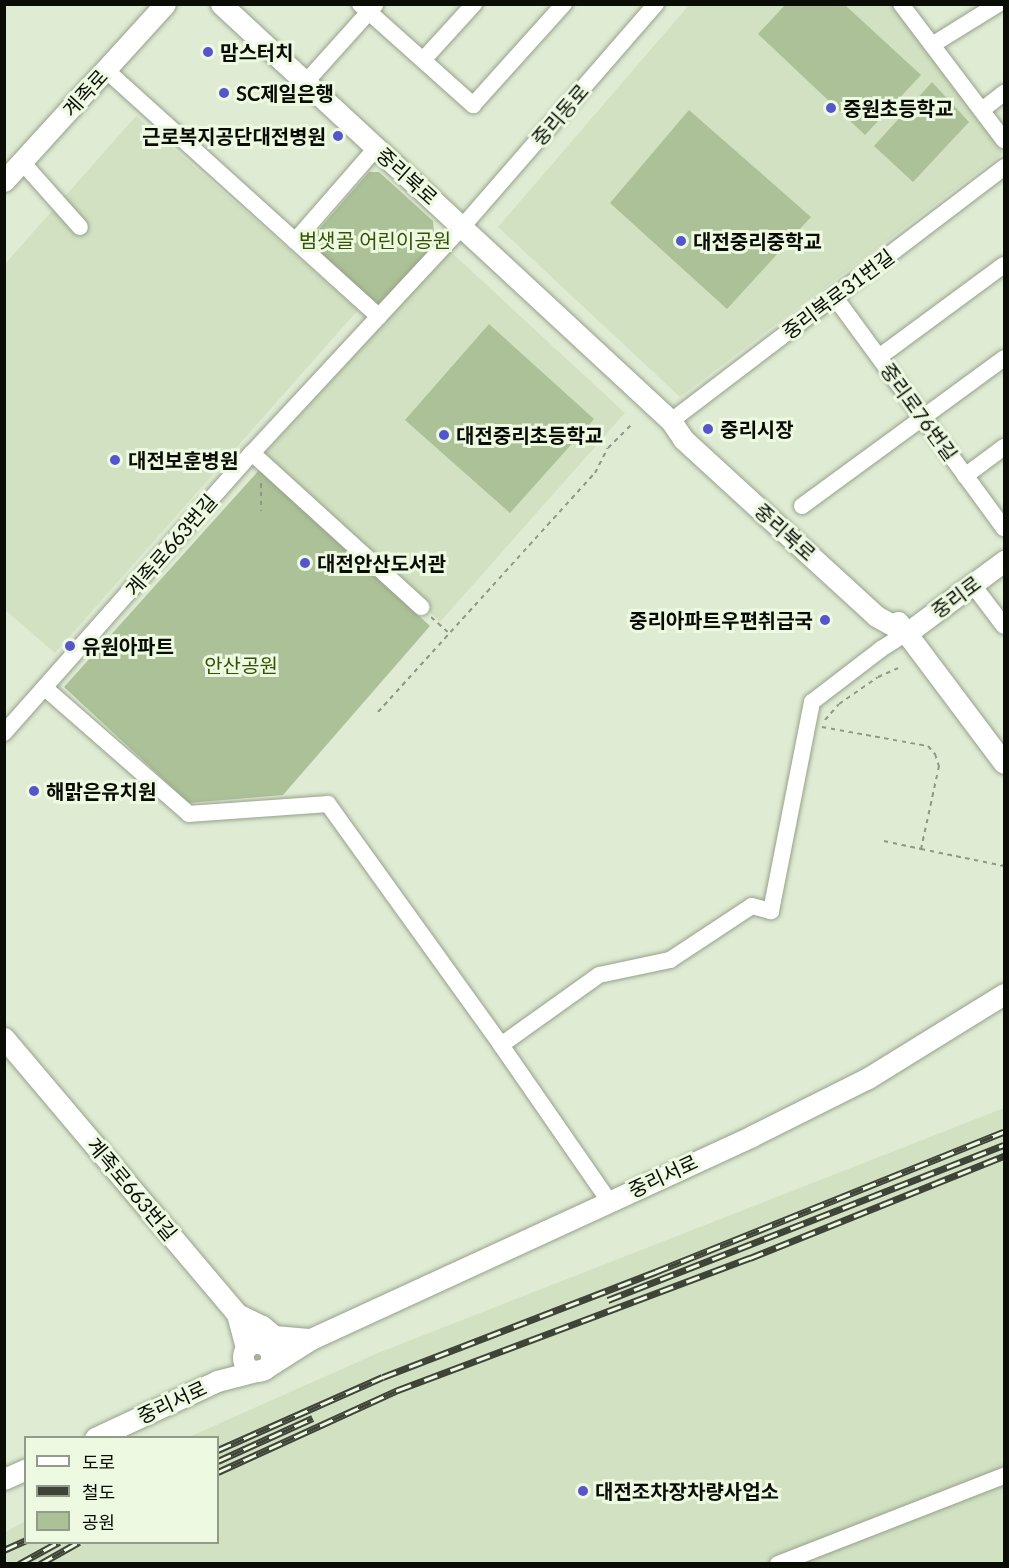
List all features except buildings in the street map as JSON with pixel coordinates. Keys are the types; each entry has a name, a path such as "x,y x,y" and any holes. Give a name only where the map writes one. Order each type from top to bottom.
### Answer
{"main road":[{"name":"계족로","path":"4,181 165,4"},
{"name":"중리북로","path":"221,4 672,421 683,439 876,616 907,633 1005,763"},
{"name":"중리로","path":"907,633 1005,561"},
{"name":"중리서로","path":"304,1339 752,1136 868,1078 1005,994"},
{"name":"계족로663번길","path":"4,1038 241,1319"},
{"path":"241,1319 274,1336 304,1339"},
{"path":"241,1319 255,1349 250,1369 264,1370"},
{"path":"221,1378 233,1362 241,1319"},
{"path":"221,1378 255,1349 284,1345 304,1339"},
{"path":"221,1378 264,1370 304,1339"},
{"name":"중리서로","path":"96,1436 221,1378"},
{"path":"4,1479 24,1470"}],"street":[{"path":"423,60 474,4"},
{"path":"305,83 368,7 473,105 564,4"},
{"name":"중리동로","path":"463,226 656,4"},
{"path":"901,4 1005,140"},
{"path":"932,45 998,4"},
{"path":"106,70 380,316"},
{"path":"982,110 1005,93"},
{"path":"295,241 376,148"},
{"path":"22,162 80,227"},
{"name":"중리북로31번길","path":"672,421 1005,168"},
{"name":"계족로663번길","path":"4,733 252,453 463,226"},
{"path":"879,357 1005,265"},
{"name":"중리로76번길","path":"834,296 1005,528"},
{"path":"802,506 1005,358"},
{"path":"965,476 1004,448"},
{"path":"252,453 421,607"},
{"path":"972,585 1005,626"},
{"path":"501,1045 599,975 670,960 752,906 771,910 812,702 881,649 907,633"},
{"path":"45,688 189,814 328,804 501,1045 609,1201"},
{"path":"778,1563 1005,1476"}],"path":[{"path":"378,712 595,473 608,447 632,424"},
{"path":"261,481 261,511"},
{"path":"421,607 449,633"},
{"path":"898,668 878,676 839,704 828,713 821,726 928,746 935,754 939,766 921,849"},
{"path":"884,841 1005,866"}],"shaded area":[{"path":"689,5 891,5 1003,153 680,397 498,227"},
{"name":"대전보훈병원","path":"136,116 358,310 55,653 5,610 5,264"},
{"name":"대전중리초등학교","path":"450,251 625,413 440,622 262,456"},
{"path":"1004,1108 1004,1563 5,1564 4,1533 24,1522 24,1544 219,1544 219,1436 191,1436 378,1353"}],"green space":[{"path":"786,4 845,5 921,75 865,135 758,34"},
{"path":"932,82 969,122 913,182 874,146"},
{"path":"689,110 811,217 727,309 610,203"},
{"name":"범샛골 어린이공원","path":"369,172 379,172 433,221 435,245 378,309 315,252 315,234"},
{"path":"489,324 594,419 510,513 405,420"},
{"name":"안산공원","path":"260,469 430,626 283,795 189,803 64,687"}],"railway":[{"path":"219,1450 383,1377 655,1272 1004,1132"},
{"path":"608,1300 1004,1145"},
{"path":"219,1472 398,1390 750,1258 1004,1156"},
{"path":"219,1461 313,1418"},
{"path":"4,1550 24,1541"},
{"path":"19,1564 55,1544"},
{"path":"40,1564 75,1544"}],"place":[{"name":"맘스터치","path":"208,52"},
{"name":"SC제일은행","path":"224,93"},
{"name":"중원초등학교","path":"831,108"},
{"name":"근로복지공단대전병원","path":"338,136"},
{"name":"대전중리중학교","path":"681,241"},
{"name":"중리시장","path":"708,429"},
{"name":"대전중리초등학교","path":"444,435"},
{"name":"대전보훈병원","path":"115,460"},
{"name":"대전안산도서관","path":"305,563"},
{"name":"중리아파트우편취급국","path":"825,620"},
{"name":"유원아파트","path":"70,646"},
{"name":"해맑은유치원","path":"34,791"},
{"name":"대전조차장차량사업소","path":"583,1491"}]}
